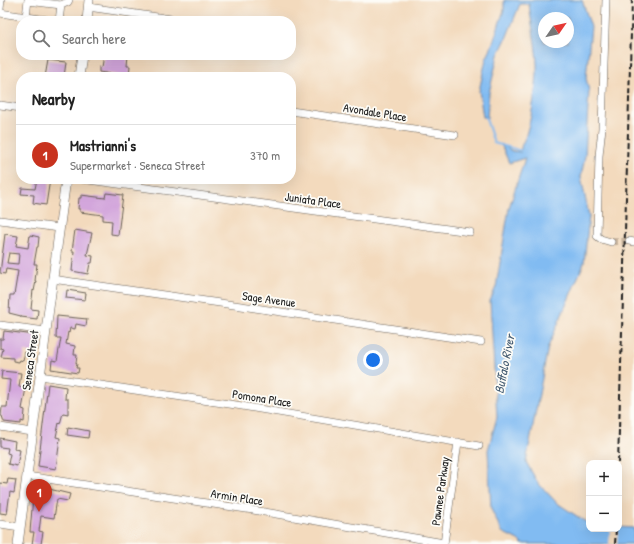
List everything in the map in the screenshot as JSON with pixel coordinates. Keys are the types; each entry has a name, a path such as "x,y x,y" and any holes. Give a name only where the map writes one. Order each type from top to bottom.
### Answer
{"main road":[{"path":"87,16 88,3"},
{"path":"80,72 81,60"},
{"name":"Seneca Street","path":"18,544 65,184"}],"street":[{"path":"0,9 1,0"},
{"path":"26,16 28,0 61,5 69,0"},
{"path":"606,0 602,128 598,156 597,236 611,242"},
{"path":"88,3 158,16"},
{"path":"60,16 61,5"},
{"path":"0,13 20,16"},
{"path":"0,105 16,107"},
{"name":"Avondale Place","path":"296,112 455,135"},
{"name":"Juniata Place","path":"126,184 313,212 470,232"},
{"path":"0,220 59,228"},
{"name":"Sage Avenue","path":"52,279 481,342"},
{"path":"0,325 46,331"},
{"name":"Pomona Place","path":"40,376 236,405 479,446"},
{"path":"0,427 32,432"},
{"name":"Pawnee Parkway","path":"444,543 458,442"},
{"name":"Armin Place","path":"27,476 253,510 444,543"},
{"path":"0,524 20,527"}],"water":[{"path":"504,0 582,0 591,27 586,78 589,91 585,156 581,177 589,216 584,263 548,347 526,462 538,483 557,503 586,522 586,532 622,532 622,527 634,528 634,544 522,544 518,540 502,532 491,509 488,450 497,417 490,301 496,287 509,208 525,158 509,163 501,144 512,151 521,152 531,116 537,64 529,4 520,4 498,55 489,93 487,118 483,117 479,91 486,59 504,10"}],"pier":[{"path":"610,532 618,532 617,544 609,544"}],"building":[{"path":"48,60 66,62 65,72 46,72"},
{"path":"103,60 128,60 127,66 130,66 129,72 99,72 99,66 102,67"},
{"path":"36,184 49,184 46,205 33,203 34,195 21,194 22,188 35,189"},
{"path":"106,193 123,195 118,235 111,234 112,221 103,220 103,215 80,212 80,209 78,209 79,198 81,198 81,195 105,198"},
{"path":"75,230 92,233 87,255 93,256 88,274 72,271 74,251 72,251"},
{"path":"5,234 18,236 16,246 28,248 30,235 39,237 34,264 37,264 36,281 34,291 33,290 31,309 38,310 37,319 21,317 9,313 10,295 14,295 18,271 6,269 5,274 0,273","holes":["9,253 19,254 18,264 7,263"]},
{"path":"67,290 86,293 85,300 66,298"},
{"path":"57,316 87,319 86,326 76,324 75,329 70,328 66,344 75,346 74,355 77,355 76,368 79,368 78,373 51,369 52,360 57,361 61,338 56,338"},
{"path":"4,331 35,335 33,353 25,352 23,361 20,360 19,362 13,361 13,358 1,357 3,349 0,348 0,339 3,339"},
{"path":"2,371 21,373 19,387 26,388 22,409 25,410 24,422 21,421 21,424 4,422 1,416 2,407 7,407 10,380 1,379"},
{"path":"48,384 66,387 65,399 68,399 68,414 63,413 56,437 60,438 56,469 38,466"},
{"path":"68,427 89,431 88,438 67,435"},
{"path":"0,438 15,441 14,449 20,450 17,466 8,464 10,454 7,453 8,448 0,447"},
{"path":"8,479 16,480 14,493 10,492 7,514 0,513 0,483 7,484"},
{"path":"36,483 49,486 49,489 70,494 68,501 57,499 54,518 41,516 39,531 43,532 41,544 32,544 34,532 30,532 34,485"}],"waterway":[{"name":"Buffalo River","path":"485,116 494,143 522,151"}],"tunnel":[{"path":"611,242 629,241"}],"railway":[{"path":"618,460 632,0"},
{"path":"615,544 616,532"}],"place":[{"name":"Mastrianni's","path":"39,512"}]}
